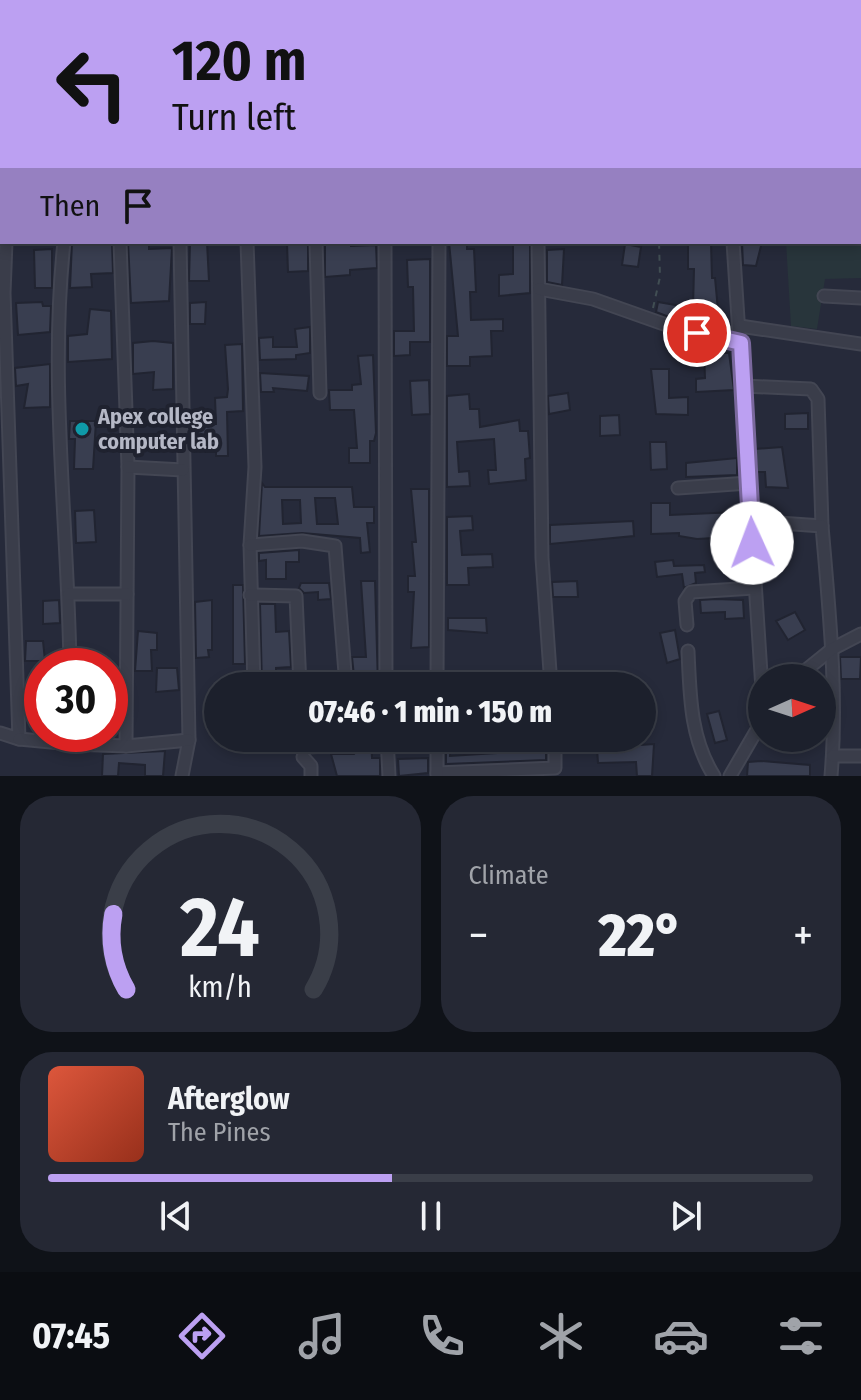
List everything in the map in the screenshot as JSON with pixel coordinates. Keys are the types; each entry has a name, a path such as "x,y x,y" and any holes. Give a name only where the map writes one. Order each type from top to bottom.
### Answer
{"street":[{"path":"3,244 19,739"},
{"path":"64,244 58,296 59,383 70,648"},
{"path":"120,244 128,467 127,648"},
{"path":"180,244 189,740 182,776"},
{"path":"247,244 255,467 250,545 253,672"},
{"path":"316,244 320,393"},
{"path":"385,244 386,672"},
{"path":"437,672 439,244"},
{"path":"538,244 542,558 550,672"},
{"path":"733,244 760,664"},
{"path":"539,289 593,299 675,328 741,343"},
{"path":"824,296 861,298"},
{"path":"740,326 861,344"},
{"path":"744,386 811,389 818,399 822,526 832,649 831,776"},
{"path":"128,467 183,470"},
{"path":"678,488 749,483"},
{"path":"751,521 822,526"},
{"path":"250,545 302,541 335,546 345,672"},
{"path":"687,625 685,601 691,592 754,588"},
{"path":"69,594 127,594"},
{"path":"250,595 296,596 299,672"},
{"path":"813,664 832,649 861,634"},
{"path":"688,651 696,736 702,756 714,776"},
{"path":"0,733 24,739"},
{"path":"128,746 189,740"},
{"path":"730,776 748,745"},
{"path":"388,752 389,776"},
{"path":"437,752 437,774 555,768 555,752"},
{"path":"833,756 861,756"},
{"path":"303,757 311,766 311,776"}],"path":[{"path":"651,317 660,277 659,244"}],"shaded area":[{"path":"786,244 861,244 861,278 825,279 817,329 791,326"}],"building":[{"path":"72,244 112,244 113,273 91,274 92,287 70,288"},
{"path":"128,244 149,244 149,249 172,248 169,301 131,303"},
{"path":"190,244 207,244 209,281 189,281"},
{"path":"287,244 308,244 308,271 288,272"},
{"path":"325,244 376,245 377,268 350,270 350,275 325,277"},
{"path":"449,244 467,244 467,249 474,249 476,292 470,292 471,320 503,319 503,331 491,331 492,356 470,357 470,366 447,366 447,336 458,336"},
{"path":"530,244 530,293 499,296 499,275 513,274 513,245"},
{"path":"625,244 641,247 638,267 622,265"},
{"path":"688,244 711,244 712,278 715,278 719,321 677,317 677,320 656,312 658,302 693,308 694,269 688,269"},
{"path":"742,244 762,244 756,266 743,265"},
{"path":"52,249 52,288 35,288 34,250"},
{"path":"564,249 562,285 547,282 547,250"},
{"path":"430,259 430,342 410,342 410,355 394,356 394,331 414,331 413,287 408,287 407,260"},
{"path":"42,302 43,306 51,306 50,332 18,335 16,303"},
{"path":"206,302 205,324 190,324 190,303"},
{"path":"90,309 111,311 112,359 68,362 68,336 87,334"},
{"path":"310,327 310,353 296,355 296,359 260,360 259,338 273,337 273,347 297,347 295,329"},
{"path":"133,343 173,343 173,389 153,390 154,372 133,374"},
{"path":"242,344 243,411 227,412 228,456 216,456 216,445 198,446 198,439 192,439 192,424 216,424 215,398 227,397 228,389 225,345"},
{"path":"704,353 729,353 734,390 696,392 696,379 705,378"},
{"path":"373,355 376,433 374,441 370,441 370,463 349,463 349,448 357,448 354,410 330,410 329,390 352,390 352,385 361,384 358,356"},
{"path":"50,364 50,407 24,408 28,384 16,386 15,368"},
{"path":"651,369 669,369 669,398 688,397 688,415 656,414"},
{"path":"260,373 309,376 307,391 273,388 274,392 261,392"},
{"path":"429,380 430,414 412,415 410,381"},
{"path":"568,393 570,410 549,414 548,396"},
{"path":"469,394 470,409 479,409 480,427 519,420 520,431 528,431 530,458 525,459 526,480 489,484 488,470 496,470 494,439 457,442 459,472 469,471 470,486 447,487 447,396"},
{"path":"808,413 808,429 785,429 785,414"},
{"path":"619,415 620,435 600,436 600,416"},
{"path":"70,421 96,421 93,469 74,469 75,439 69,439"},
{"path":"650,442 666,442 667,469 651,470"},
{"path":"782,447 788,488 766,487 765,472 757,472 755,449"},
{"path":"737,458 737,475 686,477 686,463"},
{"path":"262,483 265,487 352,487 354,507 374,507 374,523 367,523 370,552 361,553 360,538 302,533 259,536","holes":["315,498 335,498 338,524 317,524","282,500 300,500 301,523 283,524"]},
{"path":"411,489 429,489 429,647 411,648 414,592 408,592 408,576 415,576 412,542 416,542"},
{"path":"651,503 670,503 670,515 737,512 738,531 714,532 714,538 697,539 679,536 679,533 651,534"},
{"path":"94,510 96,542 76,543 75,511"},
{"path":"472,516 473,530 460,531 462,555 492,554 493,567 468,568 469,585 447,585 447,517"},
{"path":"633,521 634,536 550,544 550,525"},
{"path":"760,530 782,532 781,553 762,552"},
{"path":"299,550 299,562 286,562 286,579 266,579 266,560 259,561 259,553"},
{"path":"673,560 674,566 704,565 705,572 695,573 696,583 684,588 682,574 657,577 655,562"},
{"path":"361,581 375,581 378,672 354,672 352,657 366,657"},
{"path":"577,581 578,597 553,597 552,582"},
{"path":"301,583 329,583 331,599 318,600 318,592 304,593 299,588"},
{"path":"233,585 243,585 245,664 233,664"},
{"path":"59,600 60,623 43,624 43,601"},
{"path":"212,600 212,650 208,650 209,657 196,658 195,602"},
{"path":"700,600 743,600 744,618 725,619 725,612 701,613"},
{"path":"260,604 275,604 276,632 289,631 291,667 276,668 276,672 262,672"},
{"path":"795,612 805,630 788,640 776,621"},
{"path":"448,618 486,618 487,633 448,630"},
{"path":"675,630 680,659 667,663 660,633"},
{"path":"138,631 157,633 157,650 151,650 152,671 135,671"},
{"path":"26,641 43,641 44,648 26,648"},
{"path":"840,657 861,657 860,679 841,679"},
{"path":"157,668 177,668 179,690 156,692"},
{"path":"719,711 727,740 715,743 707,714"},
{"path":"165,751 163,776 145,776 145,765 119,763 118,776 102,776 103,754"},
{"path":"372,752 372,758 380,758 380,776 337,776 331,754"},
{"path":"446,752 450,752 450,756 546,752 546,760 446,764"},
{"path":"597,752 654,752 652,776 637,776 636,762 598,763"},
{"path":"428,758 428,773 399,776 398,759"},
{"path":"748,762 810,765 810,776 747,776"}],"place":[{"name":"Apex college computer lab","path":"82,429"}],"route":[{"path":"697,333 741,343 752,543"}]}
